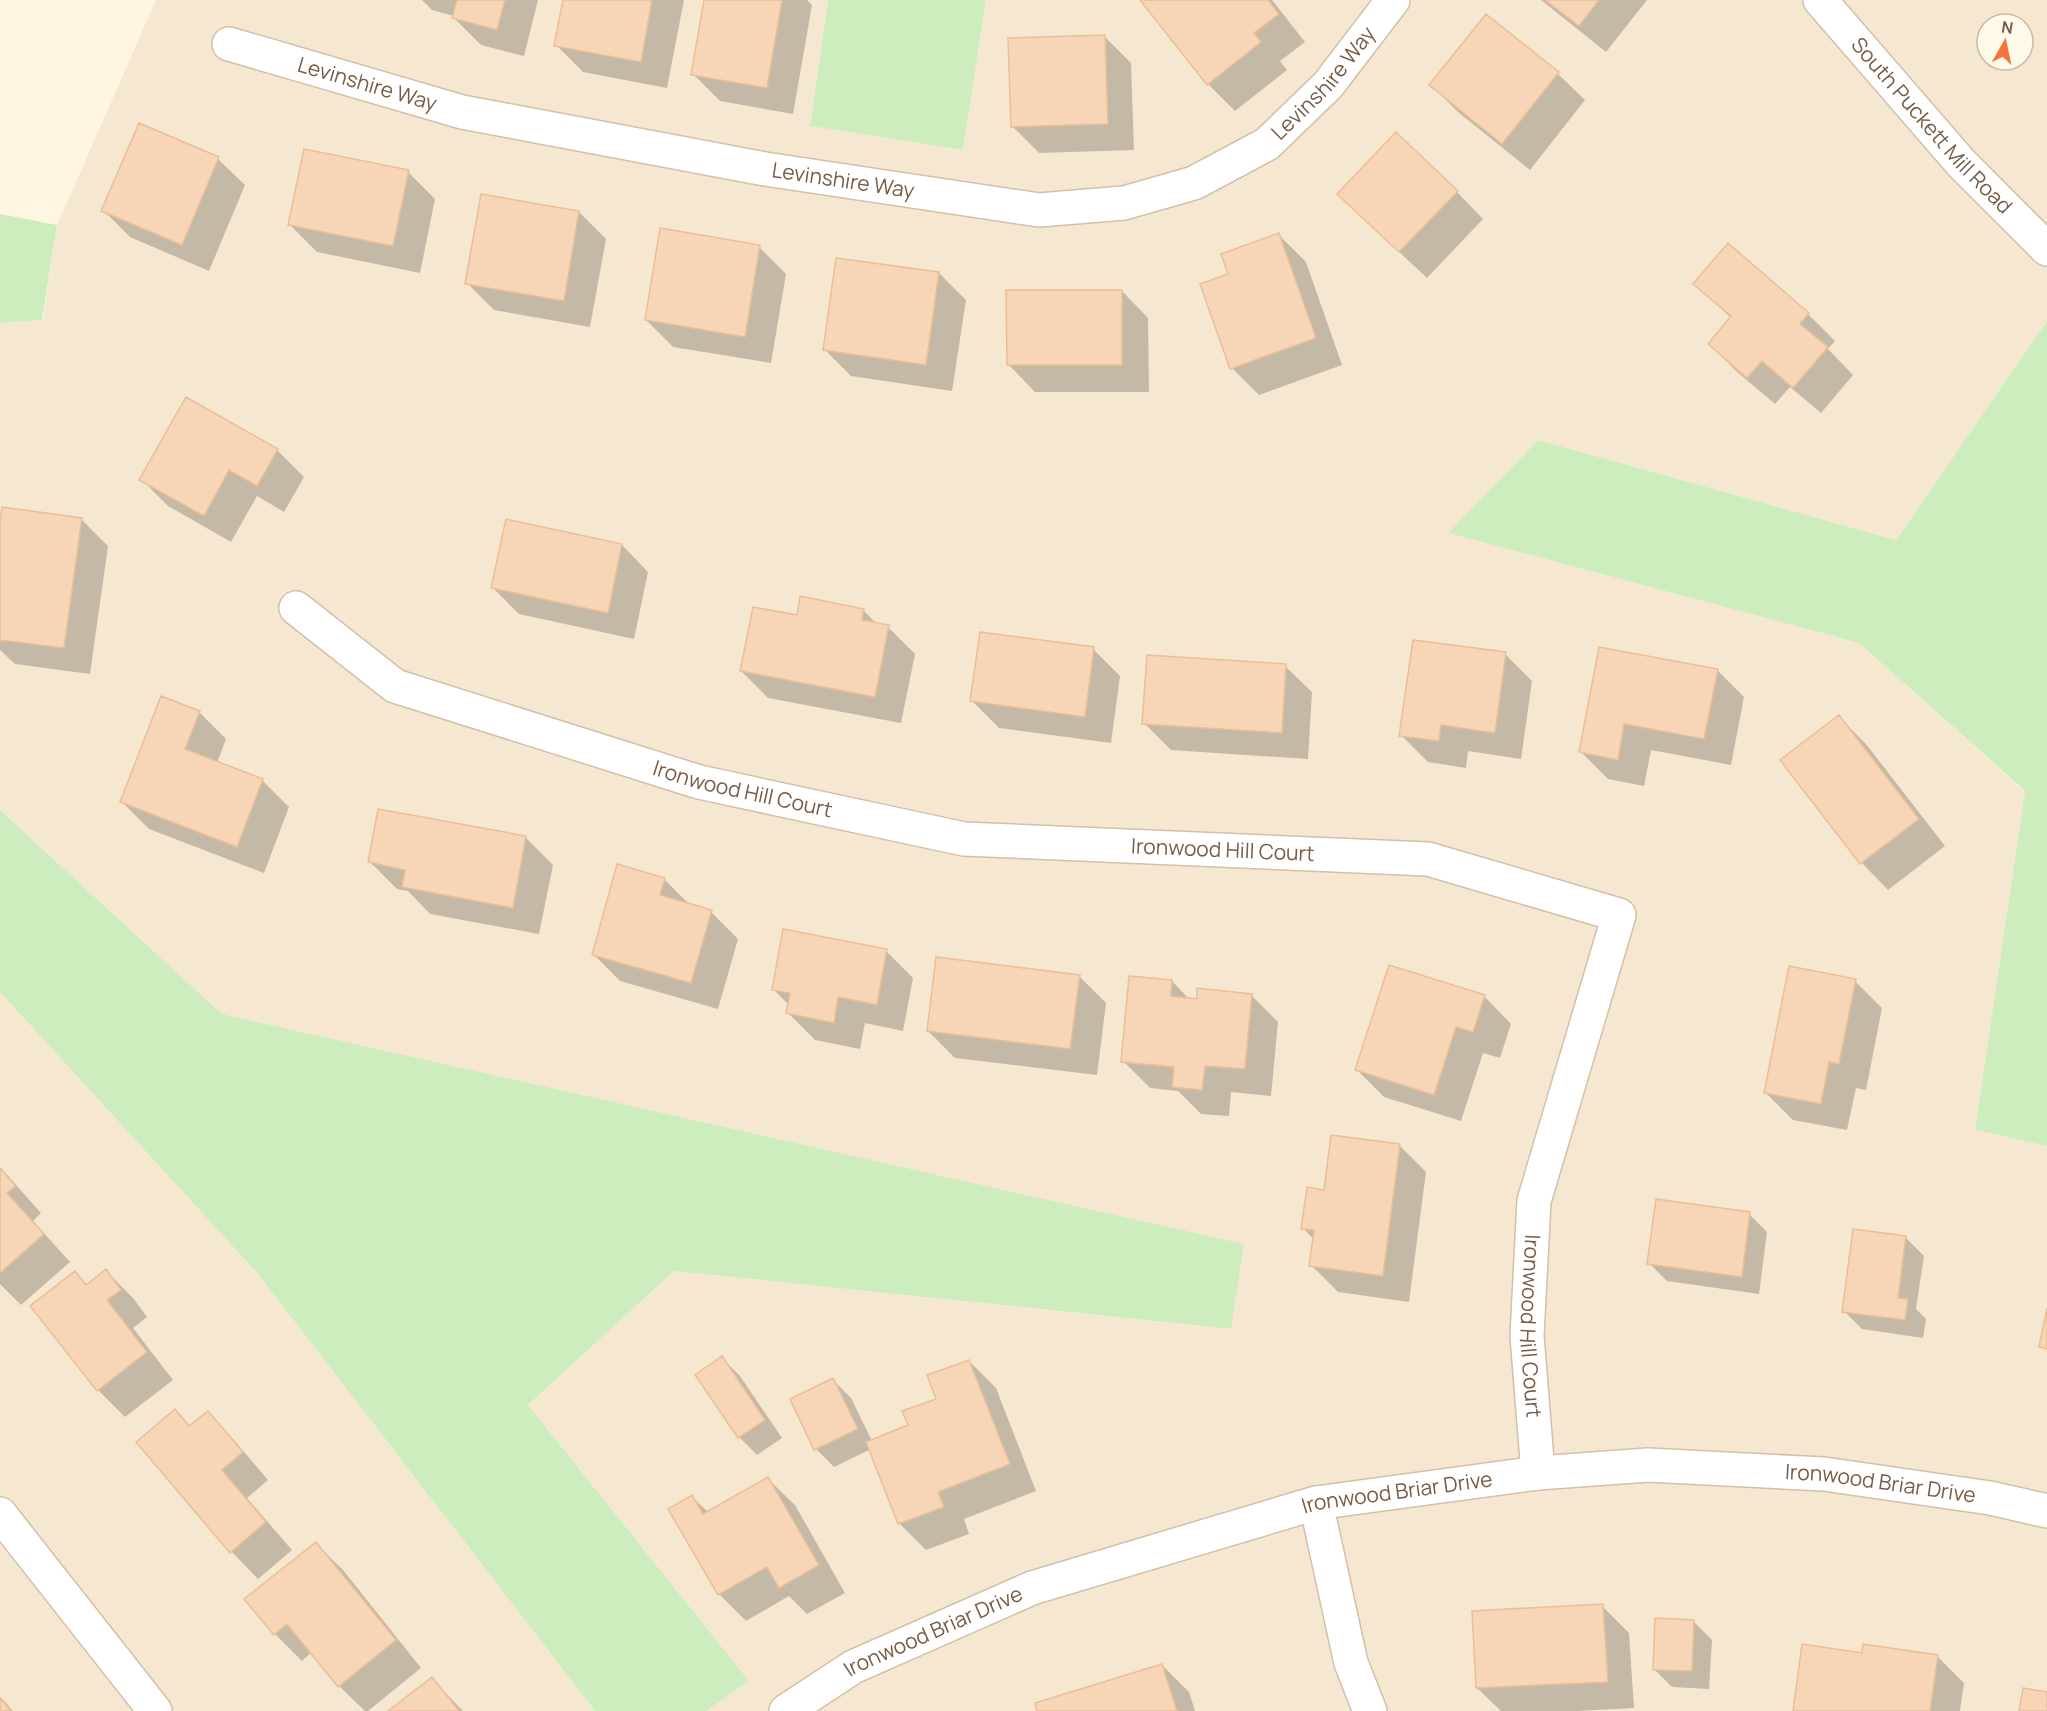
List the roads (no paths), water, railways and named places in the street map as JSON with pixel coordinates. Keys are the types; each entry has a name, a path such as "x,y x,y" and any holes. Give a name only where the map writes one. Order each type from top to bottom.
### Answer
{"street":[{"name":"Levinshire Way","path":"229,44 462,112 765,169 1039,210 1124,204 1194,183 1268,144 1328,85 1393,0"},
{"name":"South Puckett Mill Road","path":"1820,0 1962,164 2047,249"},
{"name":"Ironwood Hill Court","path":"296,608 395,686 699,782 964,839 1428,859 1619,915 1534,1201 1527,1336 1538,1473"},
{"name":"Ironwood Briar Drive","path":"786,1711 853,1667 1032,1588 1316,1503 1538,1473 1648,1465 1824,1474 1990,1498 2047,1511"},
{"path":"1316,1503 1351,1664 1370,1711"},
{"path":"0,1514 155,1711"}]}
